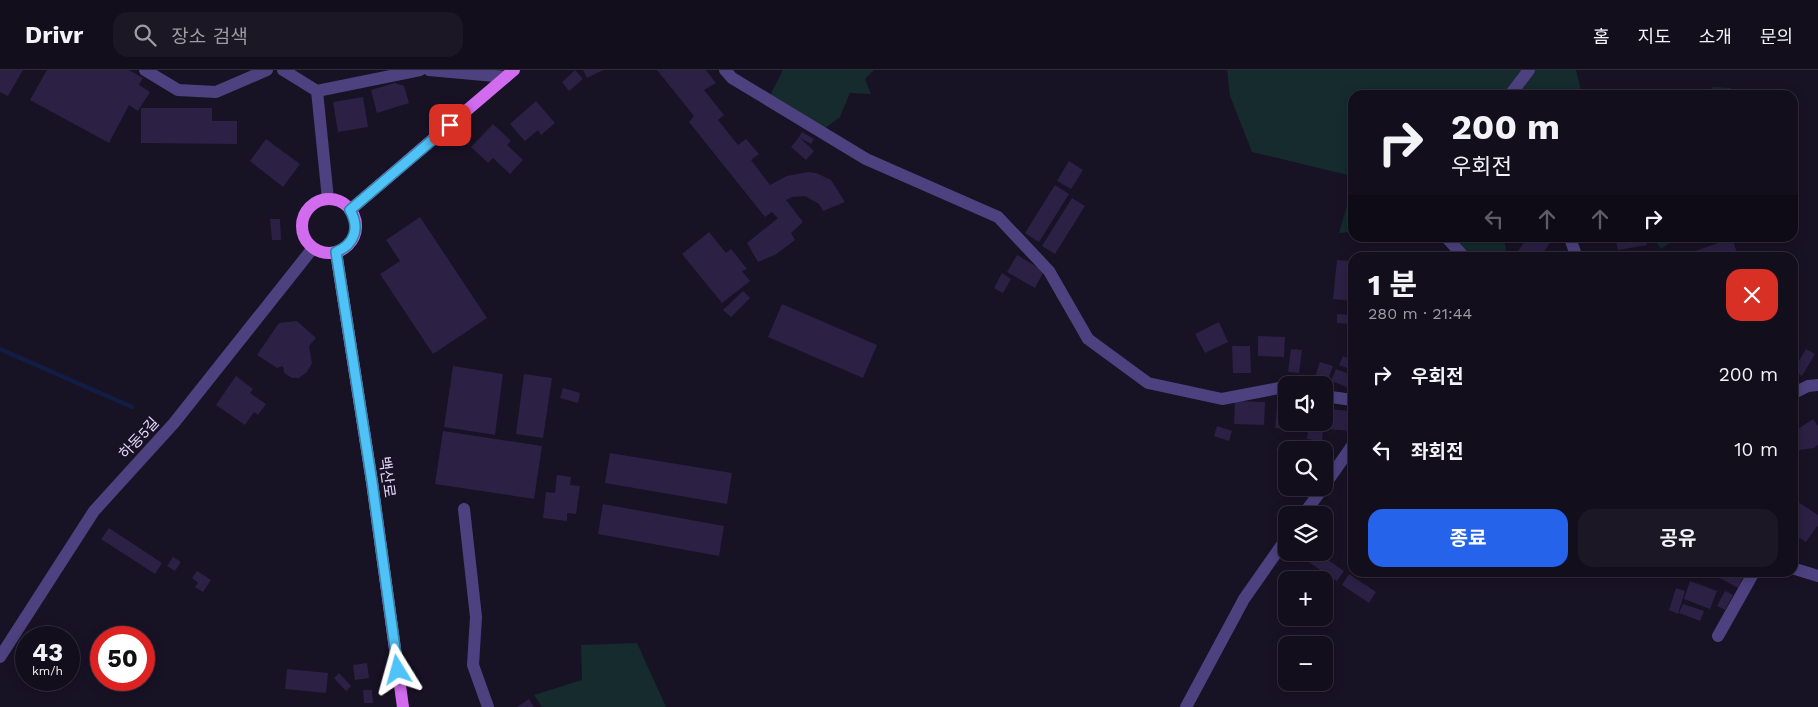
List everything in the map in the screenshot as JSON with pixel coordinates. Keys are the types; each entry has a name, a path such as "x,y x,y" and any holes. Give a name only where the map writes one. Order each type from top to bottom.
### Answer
{"main road":[{"path":"350,210 510,73"},
{"path":"328,199 344,204 355,218 355,235 350,243 344,249 328,254 313,248 303,235 303,218 307,211 312,205 328,199"},
{"name":"백산로","path":"336,252 372,482 403,707"}],"street":[{"path":"145,70 178,90 216,92 267,70"},
{"path":"283,70 317,91 420,70"},
{"path":"428,70 510,73"},
{"path":"725,70 732,78 866,159 998,217 1049,271 1088,339 1148,383 1222,399 1278,388"},
{"path":"1514,90 1529,70"},
{"path":"317,91 328,199"},
{"path":"1450,242 1459,252"},
{"name":"하동5길","path":"0,657 94,511 174,423 313,248"},
{"path":"1798,391 1808,386 1818,385"},
{"path":"1333,397 1348,399"},
{"path":"1333,473 1348,452"},
{"path":"464,509 476,617 473,665 488,707"},
{"path":"1186,707 1244,599 1278,550"},
{"path":"1798,570 1818,576"},
{"path":"1718,636 1751,577"}],"green space":[{"path":"783,70 874,70 865,79 871,94 850,93 840,117 824,129 769,97"},
{"path":"1227,70 1576,70 1581,90 1348,90 1348,175 1252,152 1230,96"},
{"path":"1713,87 1731,88 1732,90 1710,90"},
{"path":"1348,202 1348,232 1339,233"},
{"path":"1442,242 1505,242 1506,252 1453,252"},
{"path":"1656,242 1671,242 1661,249"},
{"path":"637,643 666,707 542,707 534,695 582,680 581,645"}],"building":[{"path":"0,70 23,70 8,96 0,92"},
{"path":"47,70 129,70 143,78 139,85 150,92 138,111 129,105 109,143 30,100"},
{"path":"575,70 583,79 569,91 562,82"},
{"path":"583,70 603,70 587,78"},
{"path":"657,70 706,70 716,83 704,90 724,115 718,120 738,145 746,139 759,154 751,160 770,185 787,176 808,172 816,173 831,180 845,202 823,211 819,204 805,196 792,197 786,200 803,222 791,233 795,240 775,255 758,262 747,243 778,218 772,212 765,217 689,122 694,116"},
{"path":"395,83 404,86 409,103 377,113 371,90"},
{"path":"363,97 368,127 338,132 333,102"},
{"path":"536,101 555,123 541,135 538,130 525,141 510,124"},
{"path":"141,108 212,108 212,121 237,121 237,144 141,143"},
{"path":"493,124 511,141 507,145 523,160 510,174 493,158 488,163 471,147"},
{"path":"802,132 814,139 811,144 799,137"},
{"path":"799,137 814,151 806,160 791,147"},
{"path":"266,139 300,164 283,187 250,161"},
{"path":"1069,161 1083,170 1071,189 1057,181"},
{"path":"1055,185 1069,194 1039,242 1025,233"},
{"path":"1072,198 1085,206 1055,254 1042,246"},
{"path":"420,217 487,318 433,354 380,274 400,261 386,240"},
{"path":"270,219 280,219 281,240 272,240"},
{"path":"709,232 726,253 731,249 747,269 742,271 750,281 722,303 682,254"},
{"path":"1524,242 1550,242 1544,252 1517,252"},
{"path":"1616,242 1646,242 1647,245 1618,250"},
{"path":"1721,242 1733,242 1737,252 1693,252"},
{"path":"1017,255 1044,271 1035,288 1007,272"},
{"path":"1337,260 1348,261 1348,301 1333,299"},
{"path":"1002,273 1011,279 1003,293 994,288"},
{"path":"743,291 750,298 731,317 723,310"},
{"path":"782,304 877,345 863,378 768,337"},
{"path":"1337,314 1348,315 1348,324 1337,323"},
{"path":"297,321 316,338 309,346 312,363 307,372 299,378 292,378 284,373 283,366 277,368 257,355 279,323"},
{"path":"1219,322 1228,342 1205,353 1195,334"},
{"path":"1258,336 1285,337 1284,357 1258,356"},
{"path":"1232,346 1250,346 1251,373 1233,373"},
{"path":"1291,349 1302,350 1299,373 1288,372"},
{"path":"1806,349 1815,354 1802,376 1798,373 1798,362"},
{"path":"1343,356 1348,358 1348,368 1339,365"},
{"path":"1320,362 1333,366 1329,376 1315,376"},
{"path":"453,366 503,374 495,435 444,427"},
{"path":"1336,369 1348,374 1348,387 1333,382"},
{"path":"524,374 552,378 543,438 516,434"},
{"path":"236,376 253,389 250,393 266,404 258,415 254,412 245,425 216,405"},
{"path":"563,388 580,393 578,403 560,398"},
{"path":"1235,401 1265,402 1264,425 1234,424"},
{"path":"1277,407 1278,407 1278,428 1275,428"},
{"path":"1333,409 1348,411 1348,431 1333,430"},
{"path":"1813,419 1818,426 1818,445 1814,448 1798,450 1798,429"},
{"path":"1217,426 1232,431 1229,441 1214,436"},
{"path":"443,431 542,446 534,499 435,484"},
{"path":"1308,431 1323,431 1322,441 1307,439"},
{"path":"610,453 732,473 727,504 605,483"},
{"path":"557,475 571,477 570,485 580,486 576,514 567,513 567,521 543,518 546,492 555,493"},
{"path":"1798,502 1818,515 1818,527 1806,542 1798,537"},
{"path":"603,504 724,526 719,556 598,534"},
{"path":"109,528 162,563 155,574 101,539"},
{"path":"173,557 181,562 175,571 167,566"},
{"path":"1307,561 1329,561 1344,571 1337,581 1333,578 1333,571 1322,571"},
{"path":"197,571 211,580 203,592 195,587 198,583 192,578"},
{"path":"1348,576 1354,577 1376,592 1369,603 1342,585"},
{"path":"1718,577 1743,577 1738,588"},
{"path":"1690,581 1717,591 1710,609 1684,599"},
{"path":"1676,588 1685,591 1678,614 1669,610"},
{"path":"1725,591 1733,595 1725,610 1717,606"},
{"path":"1683,604 1704,611 1700,621 1679,613"},
{"path":"367,663 369,678 355,680 353,665"},
{"path":"287,669 328,673 326,693 285,689"},
{"path":"339,673 351,686 346,691 334,678"},
{"path":"363,690 372,690 373,703 364,703"},
{"path":"529,699 534,707 517,707"}],"waterway":[{"path":"0,349 132,407"}],"route":[{"path":"398,670 372,482 336,252 344,249 355,235 355,218 350,210 450,125"}]}
